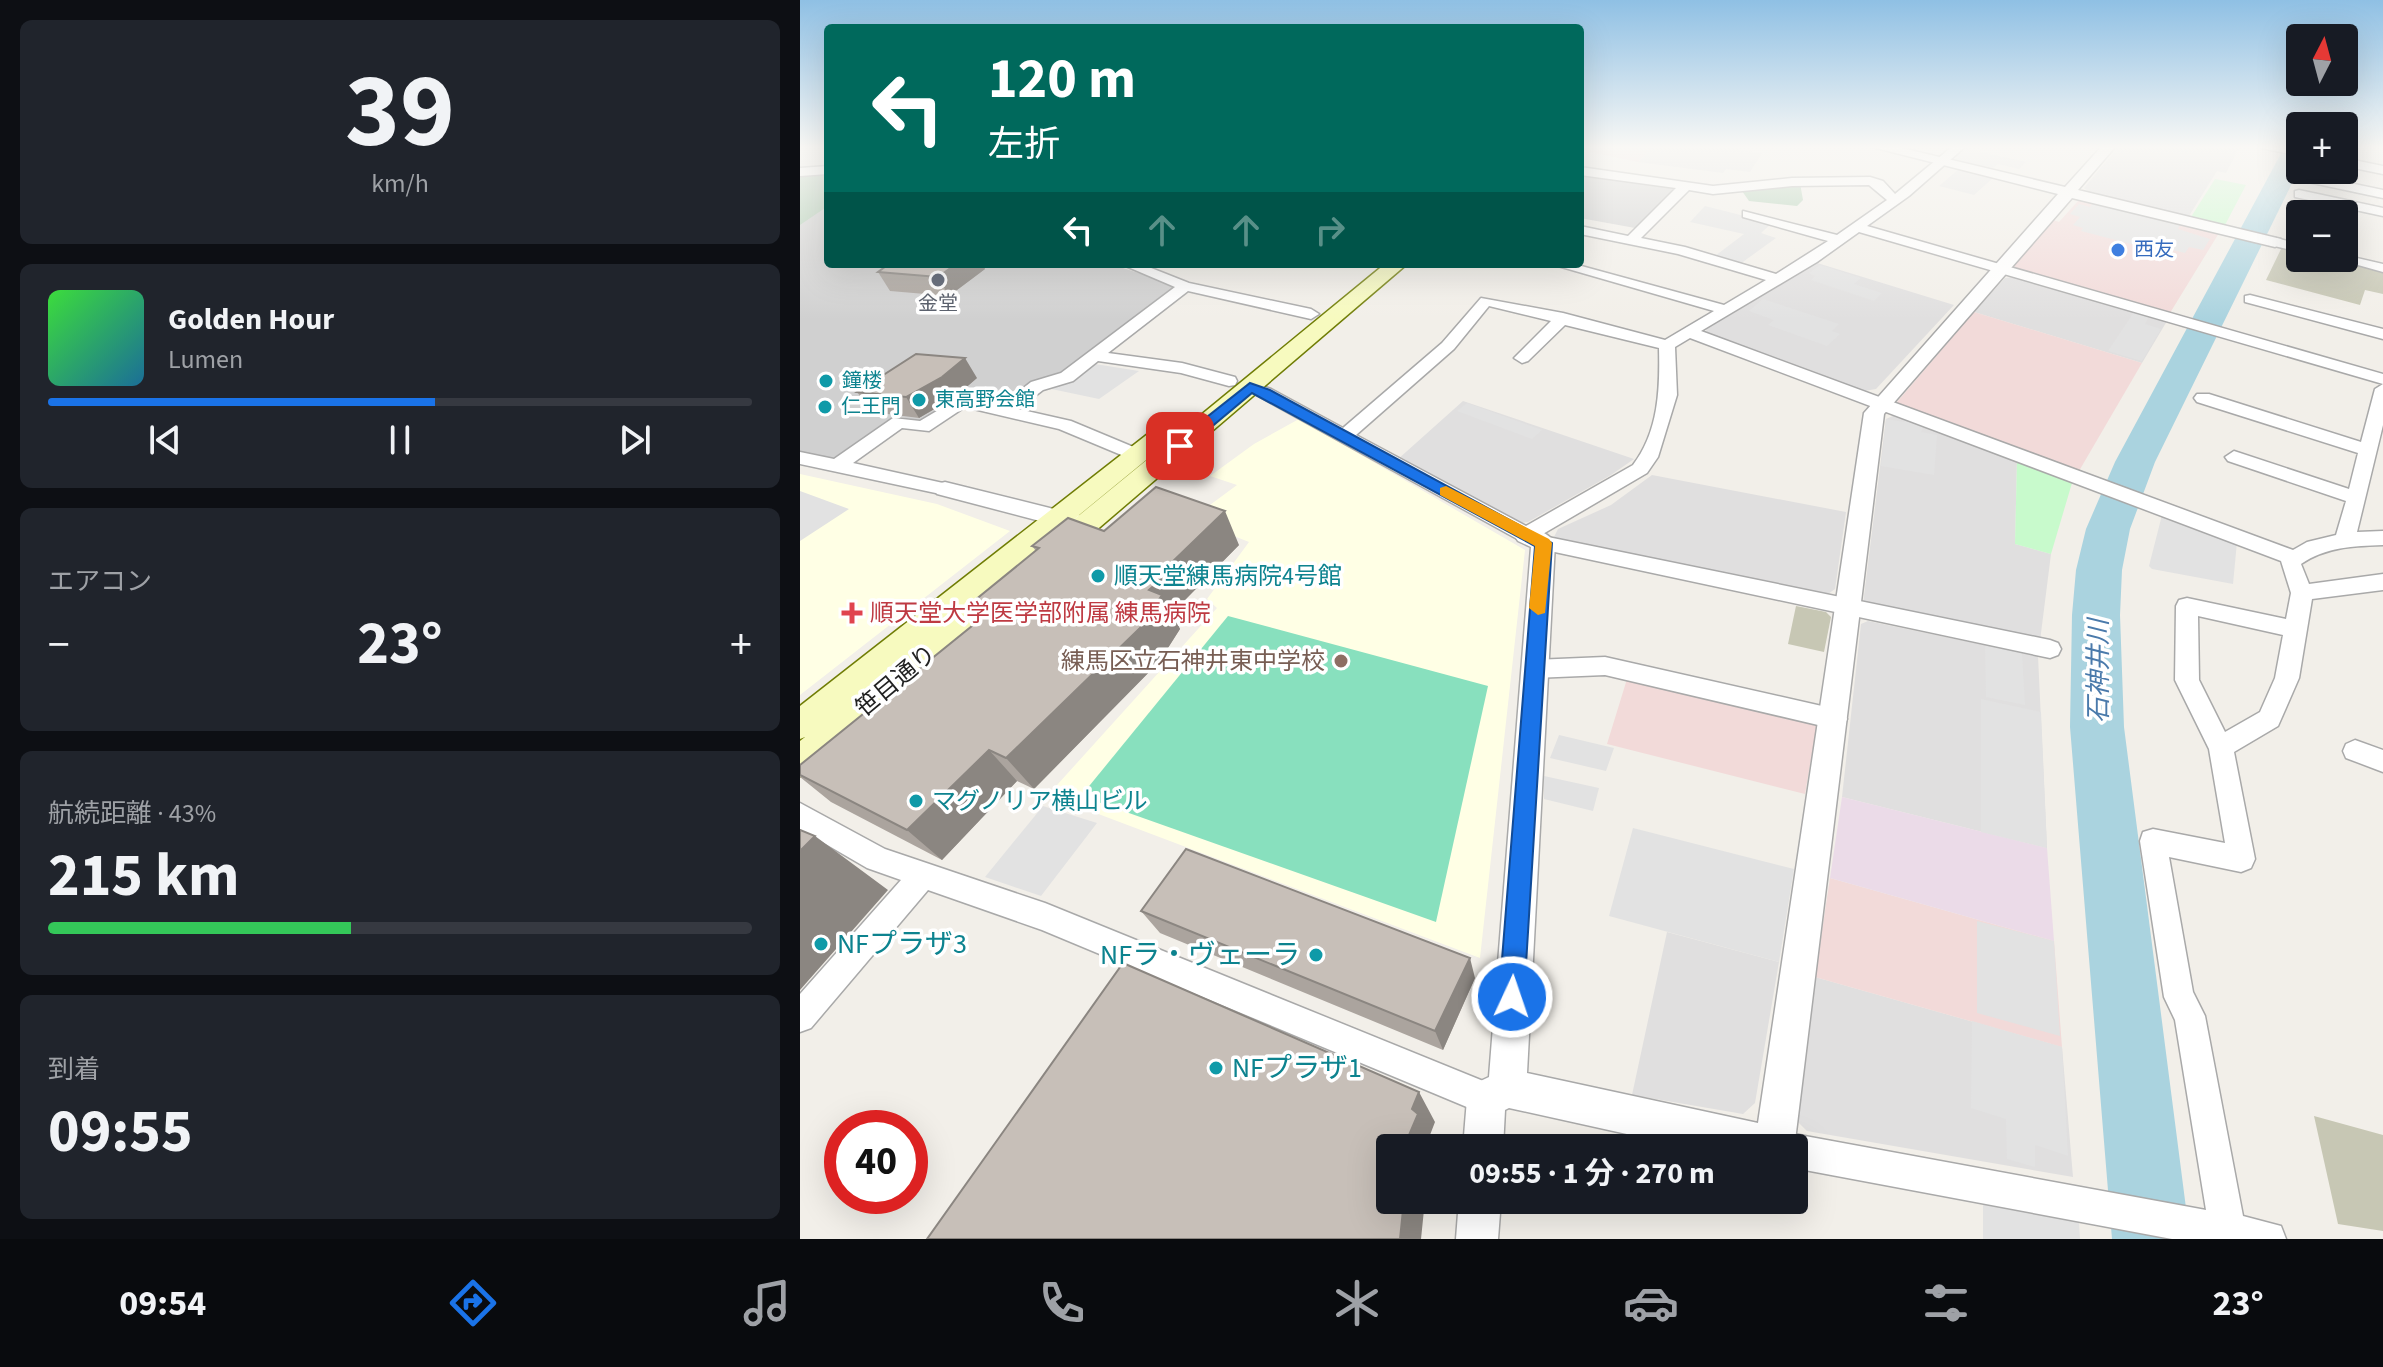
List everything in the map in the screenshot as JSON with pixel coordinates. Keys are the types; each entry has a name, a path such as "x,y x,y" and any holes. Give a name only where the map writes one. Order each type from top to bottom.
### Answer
{"main road":[{"name":"笹目通り","path":"800,725 1073,521 1137,455 1240,384 1311,314 1369,268"},
{"name":"笹目通り","path":"800,761 1073,521 1240,384 1392,268"}],"street":[{"path":"1631,240 1668,204"},
{"path":"1344,436 1448,346 1486,301 1667,345 1778,279 1887,204"},
{"path":"1778,1134 1874,413 2058,204"},
{"path":"2117,204 2286,245"},
{"path":"2345,204 2383,212"},
{"path":"1748,214 1838,240"},
{"path":"1856,227 2383,379"},
{"path":"1584,231 1680,250 1778,279"},
{"path":"2358,262 2383,268"},
{"path":"1138,268 1185,286 1311,314"},
{"path":"1573,268 1727,310"},
{"path":"1006,410 1037,386 1067,377 1185,286"},
{"path":"2250,299 2383,334"},
{"path":"1522,358 1563,318"},
{"path":"1688,332 2295,558"},
{"path":"1534,539 1640,469 1652,453 1669,395 1667,345"},
{"path":"1095,356 1182,368 1240,384 1344,436 1534,539 2050,649"},
{"path":"2343,540 2349,529 2368,450 2378,427 2383,389"},
{"path":"2203,398 2368,450"},
{"path":"837,466 899,422 923,427 962,401 1065,425 1137,455"},
{"path":"2234,457 2357,498"},
{"path":"800,458 1073,521"},
{"path":"2221,747 2269,719 2287,678 2302,593 2290,563 2314,547 2343,540 2383,538"},
{"path":"1487,1134 1497,1094 1534,669 1534,539"},
{"path":"2302,593 2383,582"},
{"path":"2222,1231 2190,1016 2179,997 2153,841 2241,859 2221,747 2207,725 2187,680 2187,606 2296,629"},
{"path":"1534,669 1605,666 1835,719"},
{"path":"2355,751 2383,761"},
{"path":"800,815 877,859 1045,917 1497,1094 1704,1134"},
{"path":"800,1017 922,876"},
{"path":"1808,1154 2268,1239"},
{"path":"1477,1239 1479,1214"}],"shaded area":[{"path":"800,204 824,204 824,268 1123,268 1158,279 1175,290 1066,375 1012,402 999,406 965,397 926,422 901,417 849,454 834,458 800,452"},
{"path":"800,204 824,204 824,209 800,225"},
{"path":"1584,204 1660,204 1635,228 1584,219"},
{"name":"西友","path":"2075,204 2101,204 2219,233 2170,313 2017,270 2014,266 2053,220 2059,222"},
{"path":"2079,204 2090,207 2096,204 2180,225 2178,229 2210,239 2203,250 2189,247 2185,253 2153,245 2150,249 2081,231 2083,228 2073,225 2080,217 2070,214"},
{"path":"2138,204 2197,204 2189,216"},
{"path":"1705,206 1772,223 1761,233 1776,238 1740,264 1715,256 1744,234 1690,222"},
{"path":"2282,247 2286,248 2286,272 2358,272 2358,266 2383,272 2383,294 2365,290 2360,305 2266,280"},
{"path":"1814,262 1954,305 1876,389 1864,391 1707,333 1706,329"},
{"path":"1820,265 1861,278 1854,284 1882,293 1874,301 1811,280 1815,276 1809,273"},
{"path":"2013,277 2167,321 2142,363 1974,312 2005,278"},
{"path":"1763,299 1839,324 1832,331 1840,334 1827,346 1768,325 1774,320 1749,311"},
{"path":"1974,312 2142,363 2079,471 1898,405 1897,402"},
{"path":"2134,312 2149,316 2145,324 2161,329 2142,361 2108,351"},
{"path":"1095,364 1139,371 1099,399 1042,387"},
{"path":"1463,401 1634,459 1528,522 1518,523 1397,460"},
{"path":"1467,403 1542,430 1532,439 1457,411"},
{"path":"1895,415 2017,461 2015,544 2051,554 2040,641 1863,604 1886,419"},
{"name":"練馬区立石神井東中学校","path":"1299,419 1525,550 1480,958 1048,795 1217,608 1207,599 1249,542 1191,519 1237,485 1210,476 1254,444"},
{"path":"1886,419 1904,422 1905,419 1924,426 1921,432 1937,435 1934,475 1881,466"},
{"name":"順天堂大学医学部附属 練馬病院","path":"800,474 937,504 1010,531 800,695"},
{"path":"1652,475 1846,512 1835,589 1825,596 1558,541 1554,537 1558,529 1611,505"},
{"path":"800,491 849,509 800,541"},
{"path":"2162,515 2237,542 2233,584 2152,569 2149,566"},
{"path":"1796,606 1826,612 1831,617 1824,652 1788,644"},
{"path":"1868,621 2038,656 2047,848 1842,797 1861,624"},
{"path":"1985,645 2022,653 2025,705 1986,697"},
{"path":"1627,679 1817,725 1805,794 1607,744"},
{"path":"1981,699 2041,712 2047,848 1981,832"},
{"path":"1559,735 1614,748 1606,771 1550,758"},
{"path":"1544,776 1599,788 1593,811 1544,799"},
{"path":"1842,797 2047,848 2054,941 1830,878"},
{"path":"1043,806 1097,823 1041,896 985,877"},
{"path":"1633,828 1794,869 1779,962 1609,916"},
{"path":"1830,878 2054,941 2062,1047 1815,977"},
{"path":"1977,921 2054,941 2060,1036 1977,1013"},
{"path":"1667,932 1779,962 1755,1103 1743,1114 1632,1095"},
{"path":"1815,977 2062,1047 2073,1177 1807,1131 1796,1120"},
{"path":"1972,1021 2062,1047 2068,1156 2035,1145 2035,1167 2007,1159 2006,1119 1971,1108"},
{"path":"2314,1116 2383,1135 2383,1231 2338,1224"},
{"path":"1983,1203 2079,1222 2080,1239 1983,1239"}],"green space":[{"path":"2199,204 2236,204 2225,225 2191,217"},
{"path":"2017,461 2072,483 2051,554 2015,544"},
{"path":"1228,616 1488,686 1436,922 1081,796"}],"building":[{"path":"884,268 950,268 938,277 878,272"},
{"path":"916,354 965,358 942,377 906,397 857,392"},
{"path":"1156,487 1225,511 1164,570 1169,572 1149,590 1162,595 1140,628 1006,758 989,750 907,830 800,775 800,765 988,613 969,605 1039,548 1032,546 1068,518 1104,531"},
{"path":"800,830 815,836 800,851"},
{"name":"NFラ・ヴェーラ","path":"1186,849 1470,958 1435,1031 1141,911"},
{"name":"NFプラザ1","path":"1123,963 1419,1092 1412,1109 1418,1114 1410,1134 1376,1134 1376,1214 1403,1214 1400,1239 927,1239"}],"waterway":[{"name":"石神井川","path":"2151,1239 2097,727 2096,615 2099,570 2108,529 2135,462 2268,204"}],"slow traffic":[{"path":"1446,491 1543,543 1538,608"}],"place":[{"name":"西友","path":"2118,250"},
{"name":"金堂","path":"938,280"},
{"name":"鐘楼","path":"826,381"},
{"name":"東高野会館","path":"919,400"},
{"name":"仁王門","path":"825,407"},
{"name":"順天堂練馬病院4号館","path":"1098,576"},
{"name":"順天堂大学医学部附属 練馬病院","path":"852,613"},
{"name":"練馬区立石神井東中学校","path":"1341,661"},
{"name":"マグノリア横山ビル","path":"916,801"},
{"name":"NFプラザ3","path":"821,944"},
{"name":"NFラ・ヴェーラ","path":"1316,955"},
{"name":"NFプラザ1","path":"1216,1068"}],"route":[{"path":"1180,446 1250,387 1543,543 1512,997"}]}
